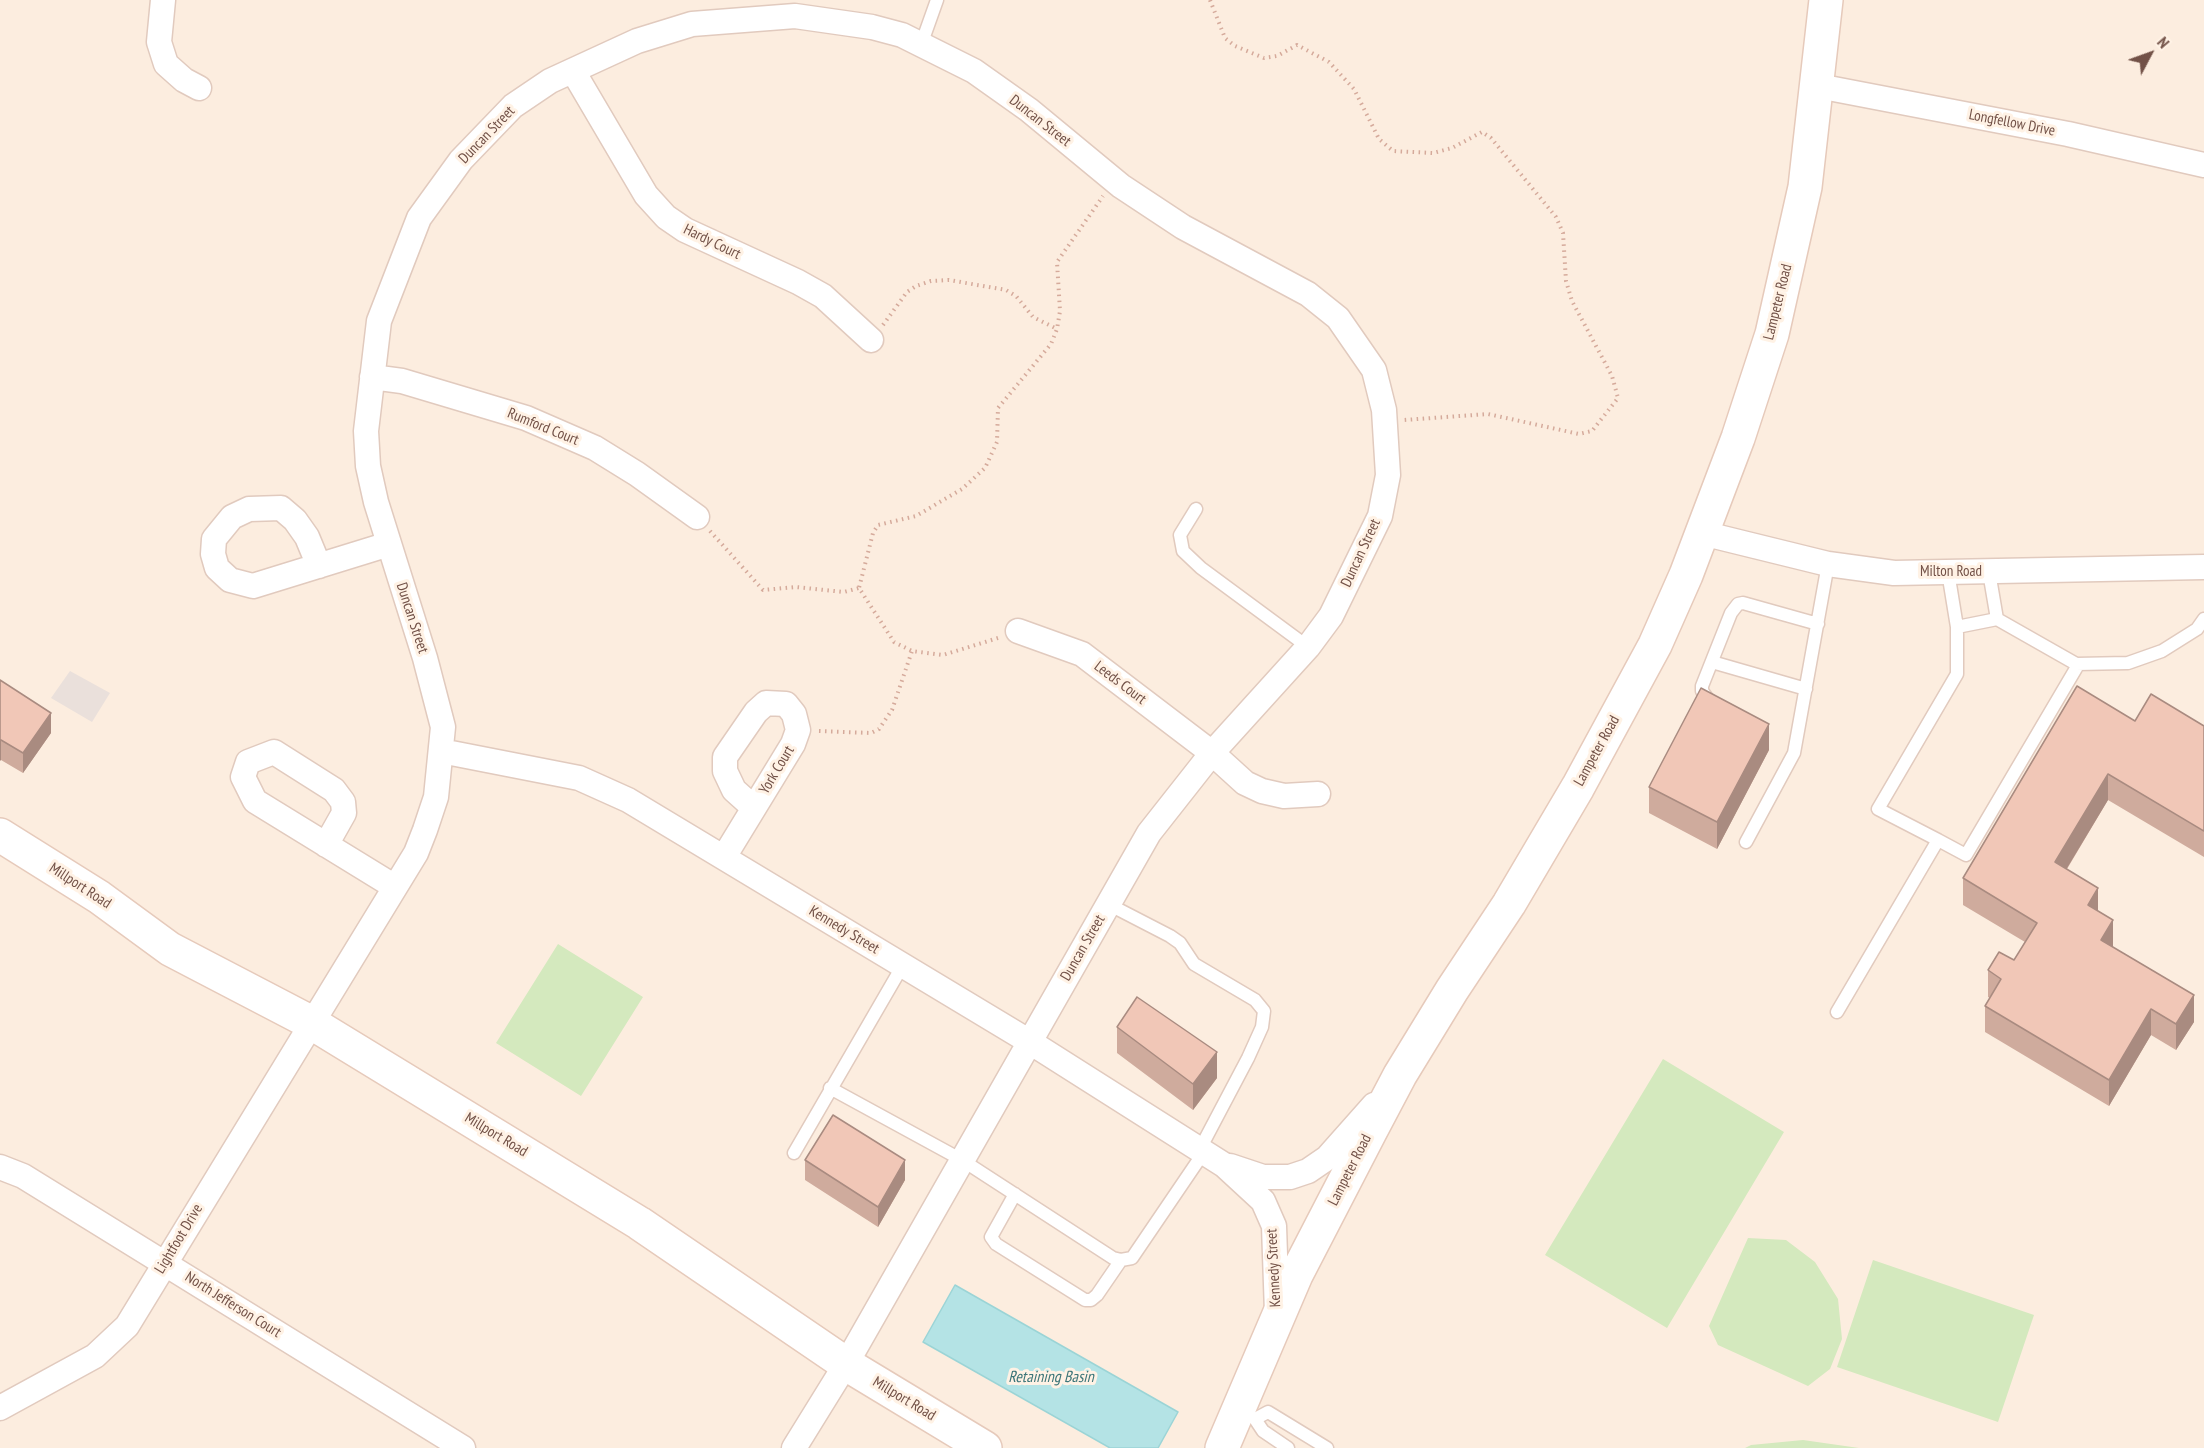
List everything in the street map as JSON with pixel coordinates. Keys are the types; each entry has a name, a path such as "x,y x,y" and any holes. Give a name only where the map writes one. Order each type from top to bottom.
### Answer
{"main road":[{"name":"Lampeter Road","path":"1222,1448 1246,1416 1277,1318 1296,1275 1400,1076 1452,990 1509,904 1578,787 1655,645 1702,533 1738,438 1772,334 1805,187 1826,0"},
{"name":"Millport Road","path":"0,835 99,897 170,949 310,1022 639,1222 846,1364 985,1448"}],"street":[{"path":"163,0 159,42 166,64 184,80 199,88"},
{"name":"Duncan Street","path":"310,1022 416,853 436,797 441,751 443,727 435,692 389,544 368,466 366,431 379,321 419,218 461,160 513,106 550,81 637,41 692,24 713,11 795,16 872,27 902,35 974,71 1029,110 1113,181 1183,226 1308,294 1338,318 1374,370 1386,424 1388,475 1380,516 1331,616 1308,647 1212,753 1149,833 846,1364 794,1448"},
{"name":"Hardy Court","path":"573,71 646,195 666,217 685,231 798,282 823,296 872,340"},
{"name":"Longfellow Drive","path":"1818,86 2068,134 2204,165"},
{"name":"Rumford Court","path":"372,377 402,381 526,418 595,448 637,474 697,517"},
{"name":"Milton Road","path":"1702,533 1828,564 1894,573 2204,567"},
{"path":"319,566 389,544"},
{"name":"Leeds Court","path":"1018,631 1082,654 1212,753 1245,783 1262,791 1284,795 1318,794"},
{"name":"York Court","path":"724,856 754,808 794,744 798,730 794,714 786,704 766,703 756,712 725,757 724,771 734,790 754,808"},
{"name":"Kennedy Street","path":"441,751 579,778 628,800 1030,1042 1202,1150 1224,1165 1263,1201 1274,1226 1277,1318"},
{"path":"326,845 394,887"},
{"name":"Lightfoot Drive","path":"0,1408 29,1391 63,1376 95,1356 116,1339 143,1301 310,1022"},
{"name":"Kennedy Street","path":"1224,1165 1263,1176 1290,1177 1308,1171 1327,1158 1400,1076"},
{"name":"North Jefferson Court","path":"0,1167 22,1176 464,1448"}],"lane":[{"path":"921,45 937,0"},
{"path":"1196,509 1180,535 1183,551 1201,568 1308,647"},
{"path":"1746,842 1794,753 1828,564"},
{"path":"1948,572 1957,627 1957,674 1878,809 1966,855 2076,664"},
{"path":"1989,572 1997,619"},
{"path":"1724,710 1710,702 1702,691 1731,613 1738,604 1743,603 1818,624"},
{"path":"1957,627 1997,619 2076,664 2128,663 2162,651 2197,629 2204,619"},
{"path":"1712,662 1806,689"},
{"path":"1837,1012 1938,840"},
{"path":"831,1088 962,1160 1113,1258 1121,1260 1132,1258 1202,1150 1262,1027 1264,1011 1255,1000 1194,964 1180,943 1170,936 1108,904"},
{"path":"794,1153 903,965"},
{"path":"1015,1194 991,1237 996,1244 1085,1300 1092,1300 1097,1295 1121,1260"},
{"path":"1246,1416 1268,1412 1327,1448"},
{"path":"1246,1416 1288,1448"}],"path":[{"path":"1210,0 1226,38 1235,46 1264,58 1277,56 1297,45 1329,62 1354,89 1378,139 1393,151 1433,153 1452,148 1482,132 1491,138 1556,217 1563,233 1566,281 1572,301 1612,376 1618,398 1592,431 1579,434 1488,414 1412,418 1386,424"},
{"path":"1018,631 943,655 912,651 894,642 859,588 878,525 916,516 962,489 985,468 997,441 998,408 1051,344 1057,329 1060,310 1057,262 1113,181"},
{"path":"872,340 907,292 931,280 949,280 1006,290 1016,296 1033,317 1057,329"},
{"path":"697,517 763,590 796,587 844,592 859,588"},
{"path":"798,730 871,733 879,729 892,710 912,651"}],"shaded area":[{"path":"70,671 110,693 92,722 51,698"}],"green space":[{"path":"558,944 643,997 581,1096 496,1043"},
{"path":"1663,1059 1784,1132 1667,1328 1545,1255"},
{"path":"1748,1238 1786,1240 1815,1262 1838,1299 1842,1339 1830,1369 1808,1386 1718,1345 1709,1326"},
{"path":"1873,1260 2034,1315 1998,1422 1837,1367"},
{"path":"1803,1440 1859,1448 1745,1448 1751,1445"}],"water":[{"name":"Retaining Basin","path":"955,1285 1178,1412 1158,1448 1110,1448 923,1342"}],"building":[{"path":"0,680 51,713 23,753 0,741"},
{"path":"2077,686 2135,721 2151,694 2204,726 2204,831 2108,774 2055,862 2098,888 2088,905 2113,920 2101,940 2194,995 2176,1024 2151,1009 2109,1080 1985,1006 2001,979 1988,970 1999,952 2014,960 2037,923 1963,878"},
{"path":"1701,688 1769,724 1717,822 1649,787"},
{"path":"1137,997 1217,1052 1193,1084 1117,1027"},
{"path":"833,1115 905,1160 878,1207 805,1160"}]}
